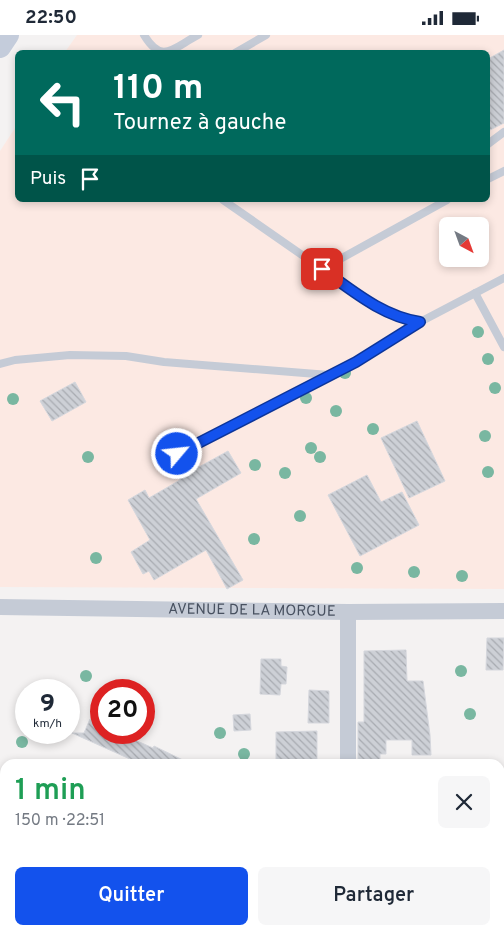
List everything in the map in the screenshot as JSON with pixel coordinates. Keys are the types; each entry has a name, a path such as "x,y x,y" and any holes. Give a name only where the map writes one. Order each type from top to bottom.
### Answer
{"main road":[{"path":"0,47 8,35"}],"street":[{"name":"AVENUE DE LA MORGUE","path":"0,607 348,612 504,611"},
{"path":"348,612 348,759"}],"lane":[{"path":"144,35 152,49 155,50"},
{"path":"171,50 198,35"},
{"path":"240,50 266,35"},
{"path":"490,142 504,132"},
{"path":"490,178 504,171"},
{"path":"225,202 381,310 401,319 420,322"},
{"path":"322,269 443,202"},
{"path":"177,454 356,362 420,322 504,278"},
{"path":"475,293 504,347"},
{"path":"0,364 15,360 70,355 126,356 164,362 329,375"}],"shaded area":[{"path":"77,35 504,35 504,589 0,587 0,151 15,128 15,202 490,202 490,50 66,50"}],"building":[{"path":"504,50 504,123 490,130 490,58"},
{"path":"75,382 86,402 52,421 40,401"},
{"path":"417,421 445,481 409,498 381,438"},
{"path":"228,451 241,473 196,499 243,580 227,589 206,550 154,580 149,571 143,574 131,552 150,540 128,500 145,490 149,498 180,480 174,469 194,458 199,467"},
{"path":"367,475 381,502 402,492 419,525 360,556 328,495"},
{"path":"487,638 504,638 503,670 486,670"},
{"path":"406,650 407,681 423,681 431,755 412,755 412,740 386,740 386,754 380,754 380,759 358,759 358,722 364,722 364,651"},
{"path":"261,659 281,659 281,666 287,667 286,684 281,684 280,695 260,694"},
{"path":"309,690 329,691 329,723 308,723"},
{"path":"250,714 251,730 234,731 233,715"},
{"path":"90,719 90,741 80,737 80,733 84,733"},
{"path":"317,731 317,759 276,759 276,732"},
{"path":"96,744 144,744 153,748 154,746 181,759 130,759"}],"route":[{"path":"177,454 356,362 420,322 401,319 381,310 322,269"}]}
